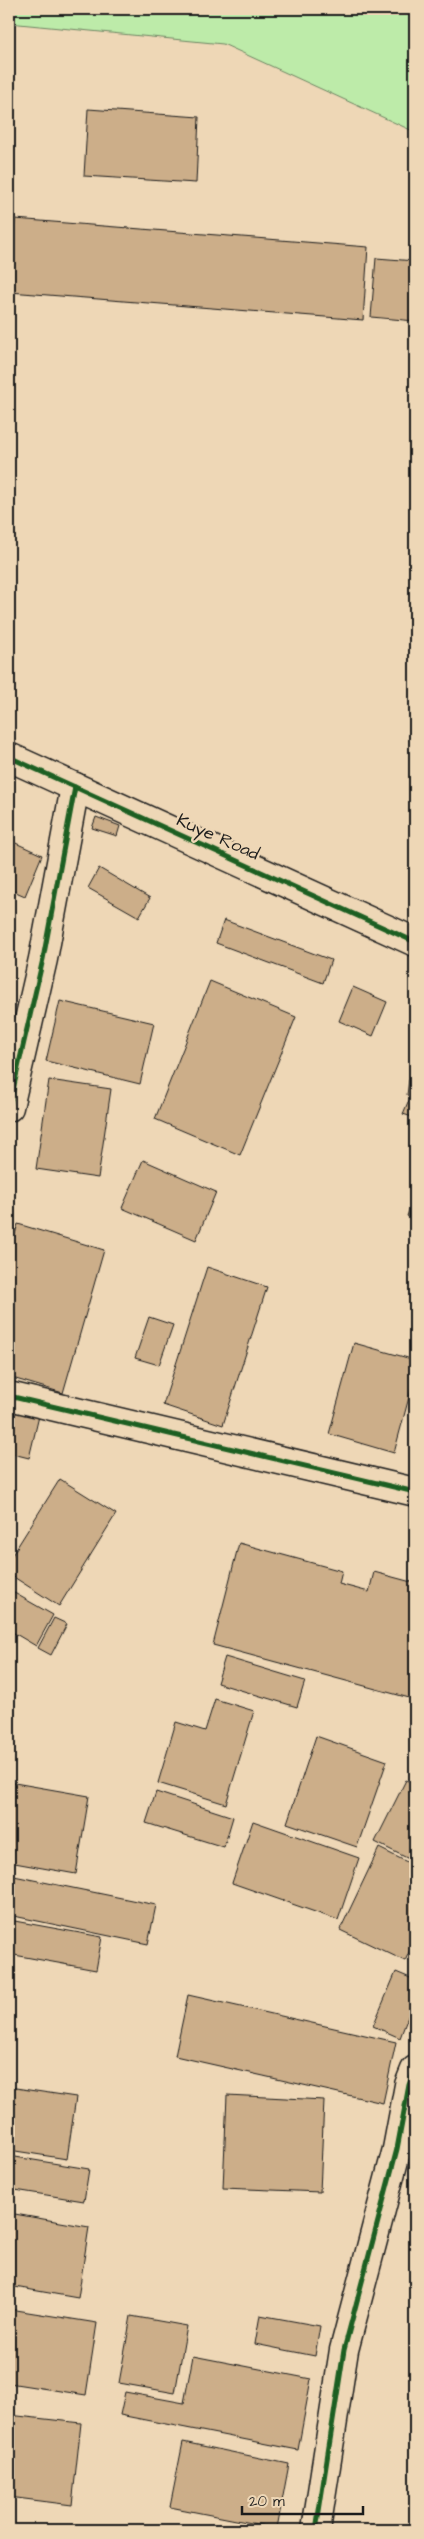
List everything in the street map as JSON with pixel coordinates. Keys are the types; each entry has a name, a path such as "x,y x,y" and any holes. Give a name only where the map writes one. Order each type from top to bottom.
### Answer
{"street":[{"name":"Kuye Road","path":"9,757 415,942"},
{"path":"9,1107 43,959 75,787"},
{"path":"9,1396 415,1492"},
{"path":"316,2530 344,2350 397,2149 409,2085 415,2070"}],"green space":[{"path":"9,9 415,9 415,132 223,44 9,23"}],"building":[{"path":"88,109 199,117 196,183 84,176"},
{"path":"15,219 368,247 363,320 10,292"},
{"path":"376,258 415,261 415,321 371,317"},
{"path":"96,817 120,826 117,836 92,828"},
{"path":"9,840 42,855 25,896 9,889"},
{"path":"99,868 150,898 139,917 88,888"},
{"path":"224,920 331,960 323,983 216,943"},
{"path":"210,981 296,1017 240,1155 155,1119"},
{"path":"353,987 387,1002 373,1036 339,1021"},
{"path":"60,1001 154,1023 140,1084 46,1061"},
{"path":"49,1080 111,1089 98,1178 36,1169"},
{"path":"409,1080 415,1081 415,1097 407,1095"},
{"path":"408,1102 415,1105 412,1117 403,1114"},
{"path":"143,1160 216,1192 196,1240 122,1208"},
{"path":"415,1195 415,1220 407,1216"},
{"path":"18,1224 104,1250 63,1393 9,1377 9,1254"},
{"path":"207,1267 267,1287 223,1425 163,1405"},
{"path":"149,1317 173,1325 159,1365 135,1358"},
{"path":"354,1343 415,1360 415,1375 394,1453 329,1434"},
{"path":"9,1409 39,1416 29,1458 9,1453"},
{"path":"60,1479 116,1514 59,1606 9,1574 9,1560"},
{"path":"239,1543 342,1571 339,1584 369,1592 374,1572 415,1583 415,1691 413,1699 213,1645"},
{"path":"9,1590 53,1615 36,1646 9,1630"},
{"path":"54,1618 67,1624 51,1655 38,1648"},
{"path":"225,1657 305,1681 297,1707 217,1683"},
{"path":"215,1699 254,1711 226,1804 158,1783 176,1722 205,1731"},
{"path":"316,1736 387,1761 357,1847 287,1823"},
{"path":"406,1780 415,1784 415,1862 375,1842"},
{"path":"9,1782 89,1796 76,1874 9,1862"},
{"path":"156,1792 233,1817 224,1847 146,1823"},
{"path":"253,1821 359,1858 338,1920 232,1883"},
{"path":"379,1848 415,1866 415,1939 405,1961 340,1930"},
{"path":"9,1875 156,1905 148,1944 9,1915"},
{"path":"9,1920 102,1937 96,1970 9,1954"},
{"path":"396,1972 415,1980 415,1998 400,2038 373,2026"},
{"path":"188,1995 396,2042 383,2103 175,2056"},
{"path":"9,2087 76,2097 67,2159 9,2150"},
{"path":"227,2095 324,2100 320,2192 223,2188"},
{"path":"9,2156 89,2169 84,2201 9,2189"},
{"path":"9,2213 89,2227 78,2298 9,2286"},
{"path":"9,2309 97,2323 86,2395 9,2383"},
{"path":"415,2310 415,2327 412,2326"},
{"path":"260,2315 320,2326 315,2356 255,2344"},
{"path":"131,2316 187,2326 175,2393 119,2383"},
{"path":"193,2356 311,2379 298,2450 120,2415 125,2392 184,2403"},
{"path":"9,2415 81,2423 72,2505 9,2497"},
{"path":"183,2442 289,2464 277,2528 170,2507"}],"cycle path":[{"path":"9,757 415,942"},
{"path":"9,1107 43,959 75,787"},
{"path":"9,1396 415,1492"},
{"path":"316,2530 344,2350 397,2149 409,2085 415,2070"}]}
